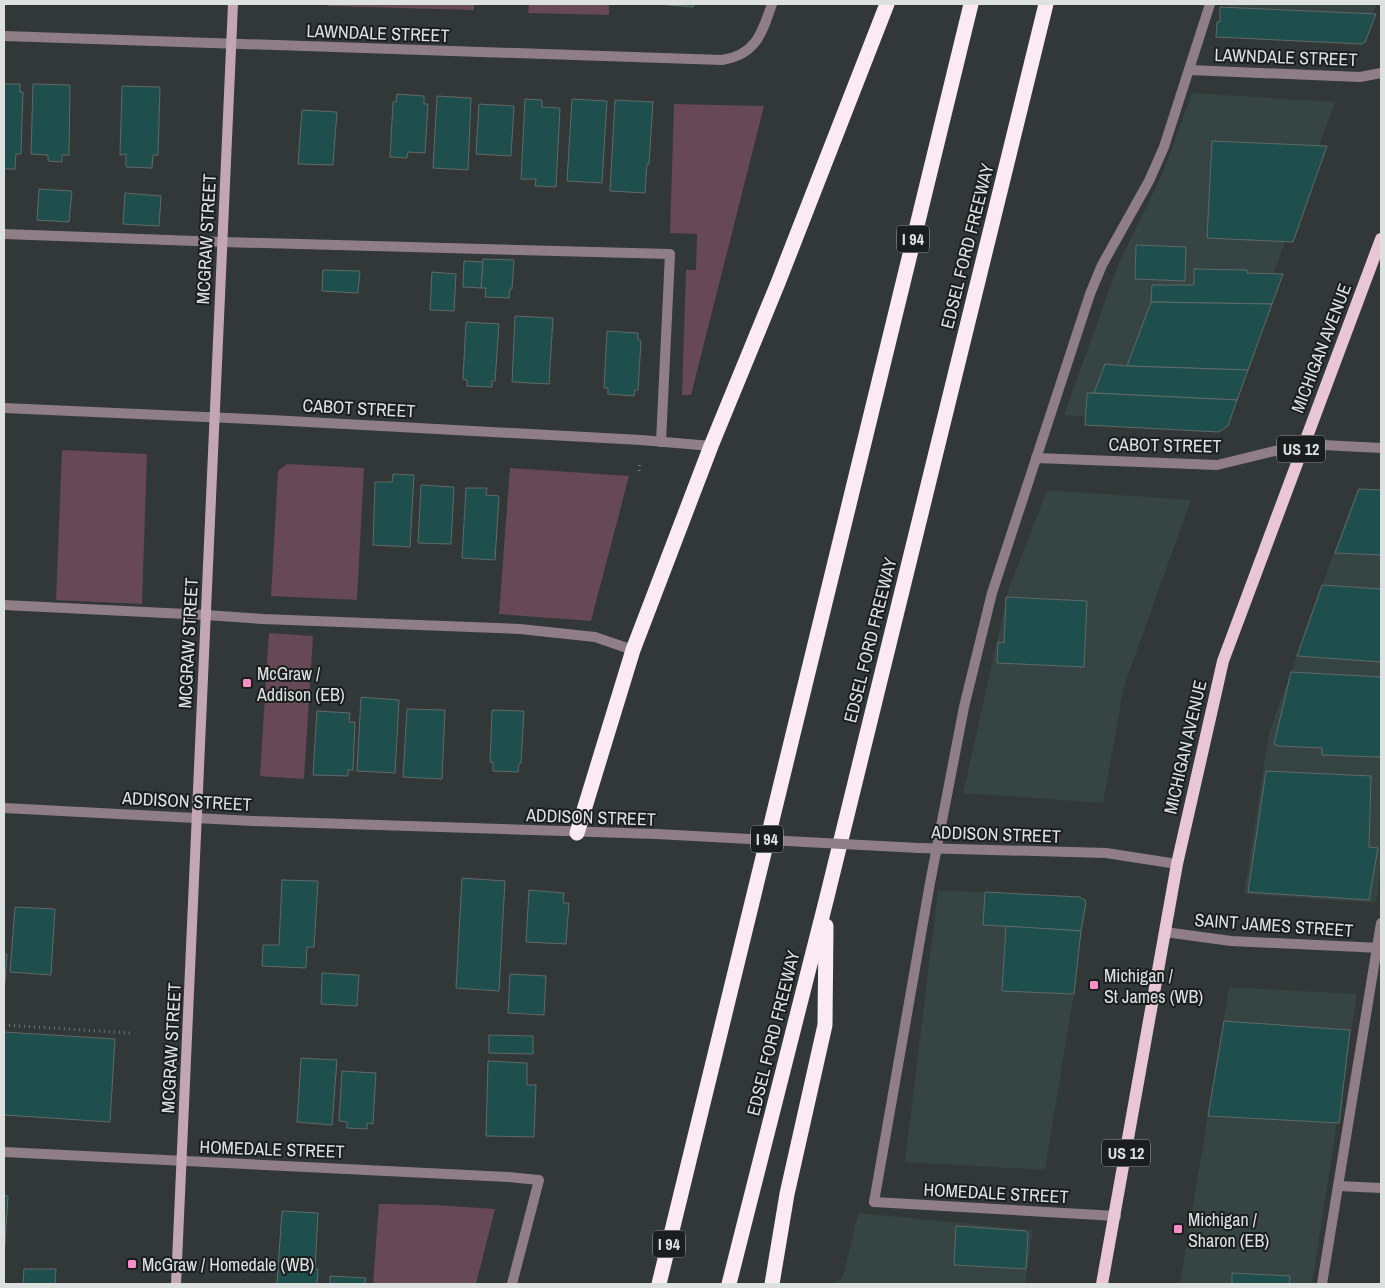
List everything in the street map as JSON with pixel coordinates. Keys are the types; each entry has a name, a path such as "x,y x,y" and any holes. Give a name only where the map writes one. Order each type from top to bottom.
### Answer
{"highway":[{"path":"577,832 633,650 711,446 778,283 887,4"},
{"name":"I 94","path":"659,1284 971,4"},
{"name":"EDSEL FORD FREEWAY","path":"729,1284 826,901 1046,4"},
{"path":"772,1284 787,1194 825,1025 826,901"}],"main road":[{"name":"MICHIGAN AVENUE","path":"1102,1284 1116,1216 1177,864 1223,661 1381,239"}],"street":[{"name":"MCGRAW STREET","path":"176,1284 233,4"},
{"name":"LAWNDALE STREET","path":"4,36 722,60 736,58 748,50 758,37 772,4"},
{"path":"936,848 964,707 992,593 1090,294 1102,265 1148,181 1164,147 1210,4"},
{"name":"LAWNDALE STREET","path":"1189,70 1360,77 1381,73"},
{"path":"4,234 670,254 661,442"},
{"name":"CABOT STREET","path":"4,408 711,446"},
{"name":"CABOT STREET","path":"1036,458 1217,465 1303,444 1381,448"},
{"path":"4,605 263,619 520,629 594,637 633,650"},
{"name":"ADDISON STREET","path":"4,808 197,818 656,834 919,848 1106,853 1177,864"},
{"name":"HOMEDALE STREET","path":"936,848 874,1202 1116,1216"},
{"path":"1322,1284 1379,948 1381,923"},
{"name":"SAINT JAMES STREET","path":"1165,932 1231,941 1379,948"},
{"name":"HOMEDALE STREET","path":"4,1152 182,1162 346,1168 539,1180 512,1284"},
{"path":"1338,1186 1381,1188"}],"path":[{"path":"4,1026 130,1033"}],"shaded area":[{"path":"328,4 474,4 474,10 328,6"},
{"path":"529,4 609,4 609,15 528,13"},
{"path":"1228,4 1376,4 1365,36 1216,36"},
{"path":"1192,93 1335,102 1219,426 1064,415 1118,265 1164,170"},
{"path":"674,104 764,106 691,395 682,395 686,270 696,270 697,234 670,233"},
{"path":"62,450 147,454 142,604 56,600"},
{"path":"287,464 364,468 357,600 271,596 278,471"},
{"path":"510,468 629,476 591,621 499,614"},
{"path":"1357,489 1381,490 1381,865 1376,903 1244,894 1269,733"},
{"path":"1047,490 1191,500 1124,686 1103,803 963,793 1009,588"},
{"path":"269,633 313,636 304,779 260,776"},
{"path":"938,890 1080,897 1085,900 1074,994 1045,1170 905,1162"},
{"path":"1229,987 1357,994 1312,1284 1180,1284"},
{"path":"379,1204 495,1209 476,1284 373,1284"},
{"path":"858,1213 1033,1230 1025,1284 836,1284 843,1277"}],"building":[{"path":"658,4 693,4 693,7"},
{"path":"1220,7 1376,14 1365,42 1362,44 1216,37 1217,22 1220,22"},
{"path":"4,84 20,84 20,92 23,92 21,154 16,154 15,169 4,169"},
{"path":"33,84 70,85 69,155 62,155 62,162 48,161 48,155 31,154"},
{"path":"122,86 160,87 158,155 153,155 152,168 126,167 126,154 120,155"},
{"path":"397,94 424,96 424,104 428,104 425,153 408,152 407,158 390,157 393,102 396,102"},
{"path":"437,96 471,98 468,170 433,168"},
{"path":"525,99 542,100 542,107 560,108 556,187 535,186 536,179 521,179"},
{"path":"572,99 607,101 602,183 567,181"},
{"path":"615,100 653,102 645,193 610,191"},
{"path":"479,104 514,106 511,156 476,154"},
{"path":"302,110 337,112 333,165 298,164"},
{"path":"1212,141 1327,146 1293,242 1207,238"},
{"path":"39,189 72,191 69,222 37,220"},
{"path":"125,193 161,196 159,226 123,224"},
{"path":"1136,245 1186,247 1185,281 1135,279"},
{"path":"483,259 514,260 512,289 510,289 509,298 485,297 486,288 481,288"},
{"path":"464,261 483,262 481,288 463,287"},
{"path":"1194,269 1247,270 1247,273 1283,274 1272,304 1151,302 1152,285 1194,285"},
{"path":"323,270 360,271 358,293 322,291"},
{"path":"432,272 456,274 454,311 430,310"},
{"path":"1151,302 1272,304 1248,370 1127,366"},
{"path":"515,316 553,318 549,384 512,382"},
{"path":"466,322 499,324 495,381 492,381 492,387 467,386 467,380 463,379"},
{"path":"607,331 638,333 638,340 641,341 638,390 635,390 634,396 608,394 608,388 604,388"},
{"path":"1105,364 1248,370 1237,400 1094,393"},
{"path":"1087,393 1237,400 1228,426 1219,432 1085,425"},
{"path":"393,474 414,475 410,547 373,545 375,482 392,482"},
{"path":"421,485 454,487 451,544 418,543"},
{"path":"466,488 487,488 486,495 499,496 495,560 462,558"},
{"path":"1359,489 1381,490 1381,555 1335,553"},
{"path":"1322,585 1381,589 1381,662 1297,656"},
{"path":"1006,597 1087,601 1084,667 997,663 998,642 1004,643"},
{"path":"1291,672 1381,677 1381,757 1322,755 1322,748 1278,746 1274,744"},
{"path":"361,697 399,700 395,773 357,771"},
{"path":"407,709 445,710 442,779 403,777"},
{"path":"492,710 524,711 521,763 519,764 518,772 493,771 493,762 490,762"},
{"path":"317,711 350,713 349,722 355,722 353,770 348,770 348,776 313,775"},
{"path":"1266,771 1371,776 1369,847 1378,848 1369,900 1248,892"},
{"path":"462,878 505,881 499,991 456,988"},
{"path":"282,880 318,881 314,947 307,947 306,968 262,966 263,945 279,945"},
{"path":"529,890 564,893 563,903 569,903 566,944 526,942"},
{"path":"985,892 1080,897 1086,903 1081,931 983,925"},
{"path":"15,907 55,909 51,975 10,972"},
{"path":"1006,926 1081,931 1074,994 1002,991"},
{"path":"4,954 7,954 5,983 4,982"},
{"path":"322,973 359,975 357,1006 321,1004"},
{"path":"510,974 546,976 544,1015 508,1013"},
{"path":"1224,1021 1350,1030 1339,1123 1208,1116"},
{"path":"4,1032 115,1039 110,1122 4,1115"},
{"path":"489,1035 533,1036 533,1054 489,1053"},
{"path":"301,1058 337,1060 332,1125 297,1122"},
{"path":"488,1061 527,1063 527,1085 536,1085 534,1137 486,1136"},
{"path":"342,1071 376,1073 373,1124 367,1123 367,1129 347,1128 347,1122 339,1121"},
{"path":"4,1196 8,1196 4,1257"},
{"path":"282,1211 318,1213 315,1269 318,1269 317,1284 277,1284"},
{"path":"956,1226 1026,1231 1028,1234 1026,1269 954,1265"},
{"path":"24,1269 56,1269 55,1284 23,1284"},
{"path":"1232,1273 1290,1276 1289,1284 1232,1284"},
{"path":"330,1276 366,1278 365,1284 330,1284"}],"place":[{"name":"McGraw / Addison (EB)","path":"247,683"},
{"name":"Michigan / St James (WB)","path":"1094,985"},
{"name":"Michigan / Sharon (EB)","path":"1178,1229"},
{"name":"McGraw / Homedale (WB)","path":"132,1264"}]}
